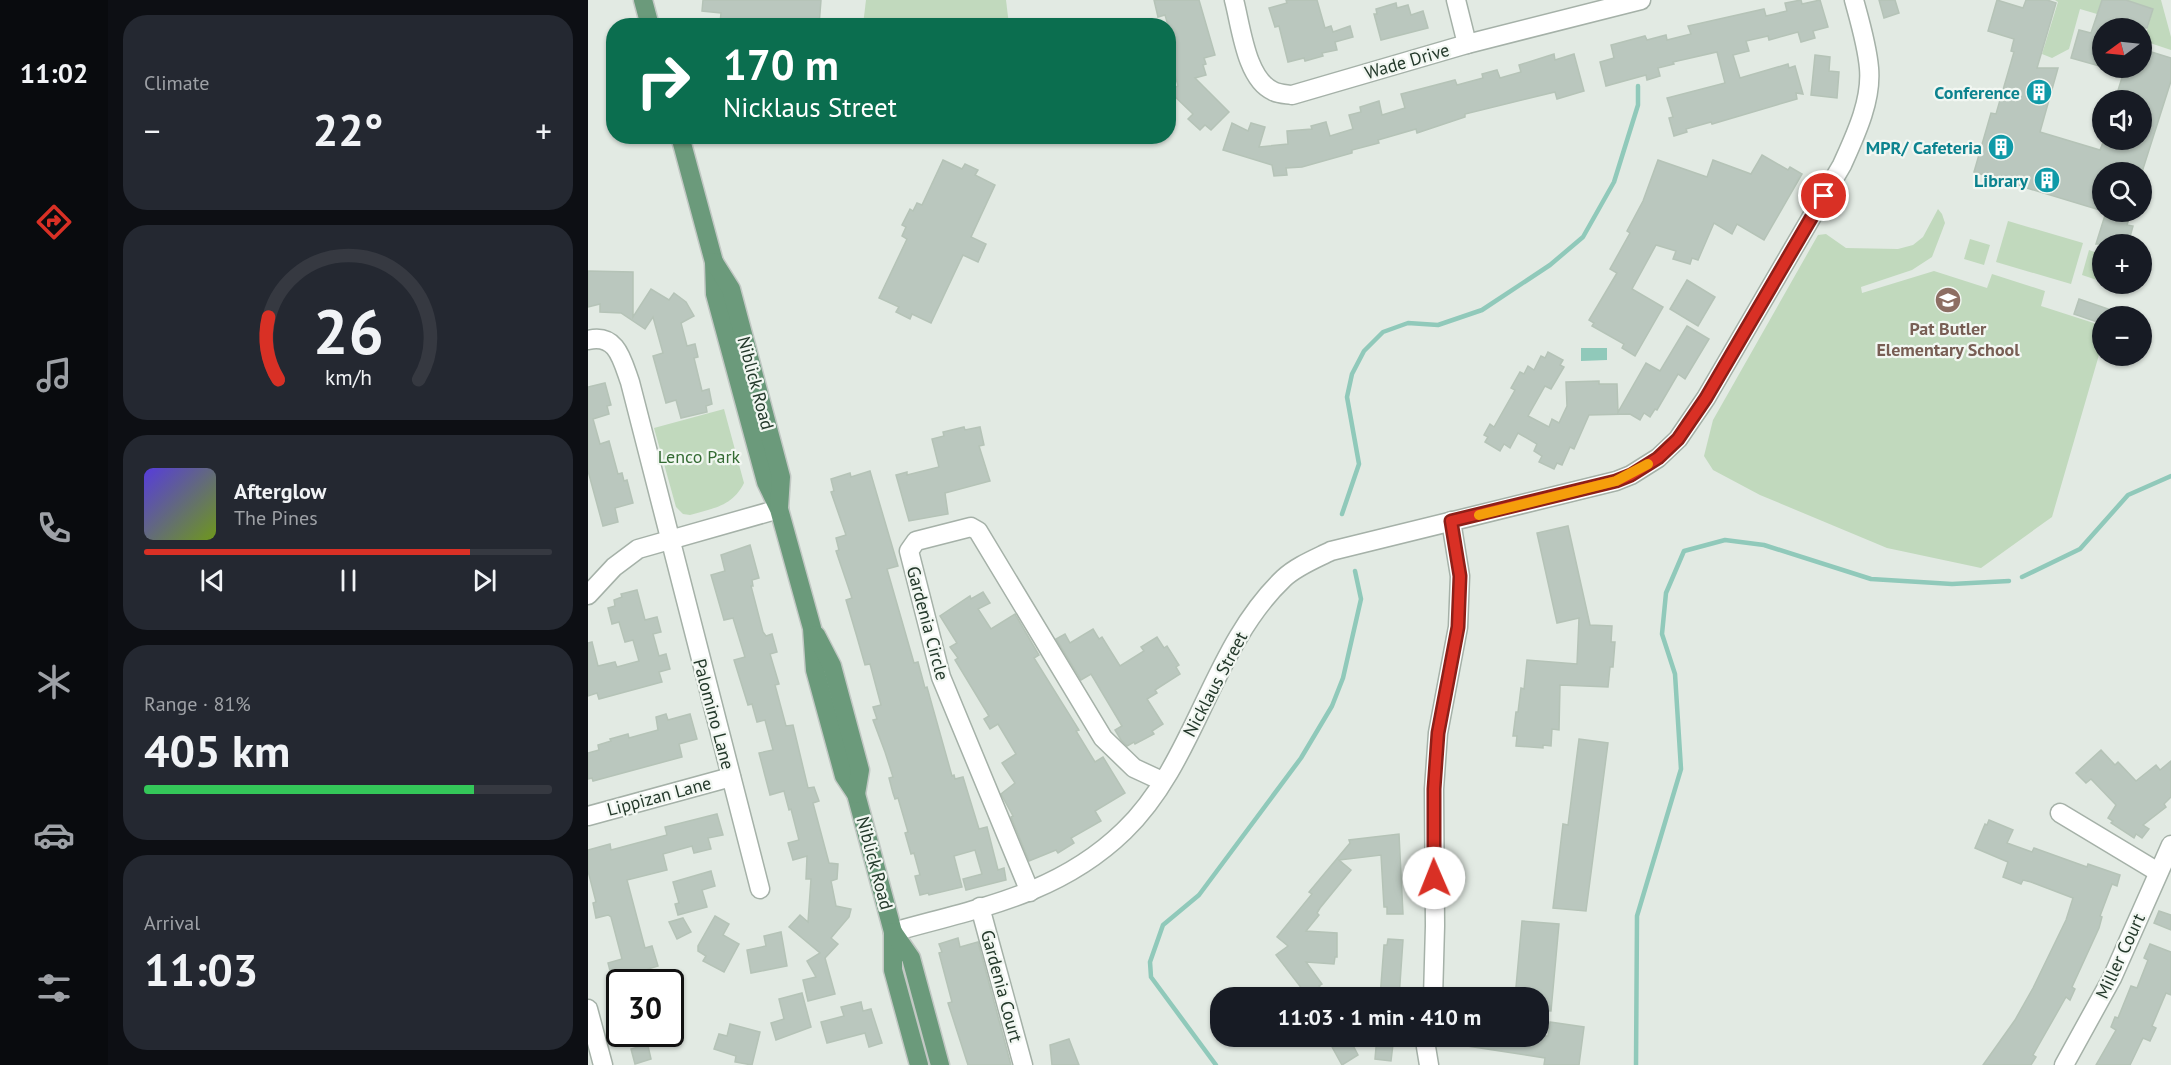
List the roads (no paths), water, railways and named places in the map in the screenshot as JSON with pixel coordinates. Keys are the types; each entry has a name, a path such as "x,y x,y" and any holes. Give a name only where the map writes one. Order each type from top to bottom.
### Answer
{"main road":[{"path":"643,0 648,18"},
{"name":"Niblick Road","path":"682,144 714,262 731,289 781,477 779,509 812,628 815,670 844,776 856,794 893,932 893,970 919,1065"},
{"name":"Niblick Road","path":"893,932 911,958 940,1065"}],"street":[{"name":"Wade Drive","path":"1234,0 1256,77 1275,92 1292,94 1467,44 1641,0"},
{"path":"1456,0 1467,44"},
{"name":"Nicklaus Street","path":"893,932 1030,892 1071,873 1110,843 1144,809 1162,781 1243,629 1284,579 1298,568 1331,551 1616,481 1631,475 1658,458 1678,439 1706,398 1837,175 1857,131 1869,71 1854,0"},
{"name":"Palomino Lane","path":"588,340 598,338 617,349 630,382 760,889"},
{"path":"588,595 614,567 638,549 779,509"},
{"path":"1433,987 1434,789 1438,733 1458,627 1460,587 1451,521"},
{"name":"Gardenia Circle","path":"1030,892 941,676 909,551 916,541 971,526 978,531 1103,738 1134,768 1162,781"},
{"name":"Lippizan Lane","path":"588,816 731,777"},
{"path":"2060,813 2157,872"},
{"name":"Miller Court","path":"2064,1065 2112,978 2157,872 2171,845"},
{"name":"Gardenia Court","path":"980,907 1023,1065"},
{"path":"588,1009 603,1065"},
{"path":"1426,1047 1429,1065"}],"waterway":[{"path":"1342,514 1359,464 1347,397 1352,374 1364,351 1383,332 1408,323 1438,325 1482,310 1550,265 1583,237 1614,182 1638,105 1638,86"},
{"path":"2022,577 2080,549 2128,495 2171,476"},
{"path":"1636,1065 1637,916 1681,769 1675,674 1662,634 1666,593 1684,551 1725,540 1764,545 1871,579 1952,584 2009,581"},
{"path":"1216,1065 1151,977 1150,962 1163,925 1199,895 1301,758 1332,706 1343,678 1361,599 1355,571"}],"place":[{"name":"Conference","path":"2039,92"},
{"name":"MPR/ Cafeteria","path":"2001,147"},
{"name":"Library","path":"2047,180"},
{"name":"Pat Butler Elementary School","path":"1948,300"}],"park label":[{"name":"Lenco Park","path":"699,456"}]}
